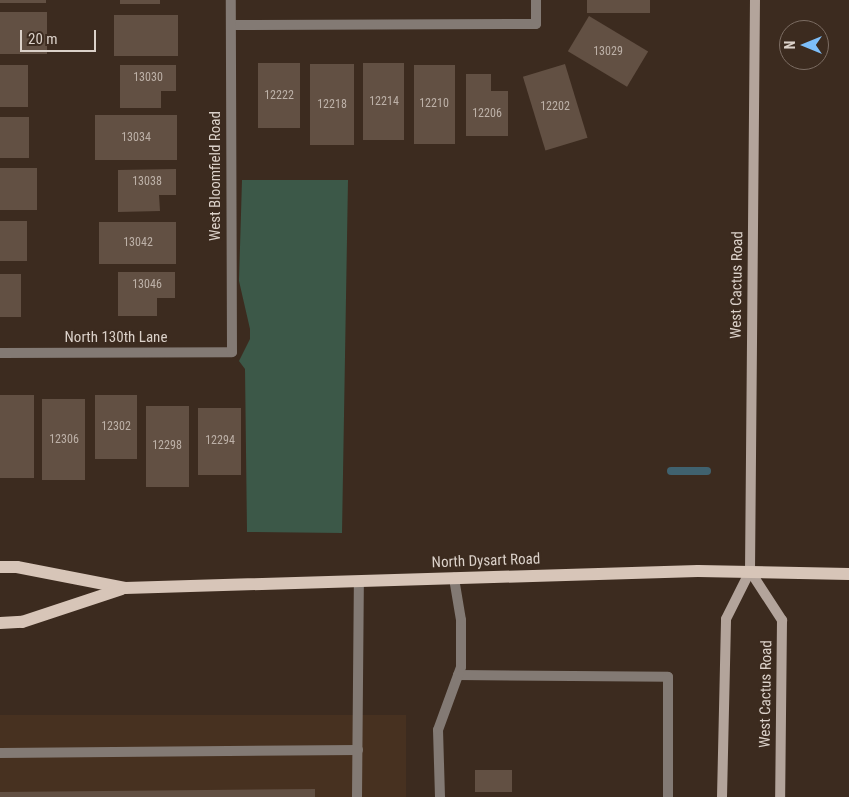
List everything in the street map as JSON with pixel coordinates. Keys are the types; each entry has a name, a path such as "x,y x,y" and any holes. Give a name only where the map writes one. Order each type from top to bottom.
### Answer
{"main road":[{"name":"West Cactus Road","path":"722,797 726,619 750,571 755,0"},
{"name":"North Dysart Road","path":"0,567 17,567 125,588 750,571 849,574"},
{"name":"West Cactus Road","path":"750,571 782,620 780,797"},
{"name":"North Dysart Road","path":"0,623 22,622 125,588"}],"street":[{"name":"West Bloomfield Road","path":"231,0 232,352"},
{"path":"231,25 536,24 536,0"},
{"name":"North 130th Lane","path":"0,354 232,352"},
{"path":"440,797 438,730 461,667 461,620 454,578"},
{"path":"357,797 359,581"},
{"path":"458,675 668,677 668,797"},
{"path":"0,753 358,750"}],"shaded area":[{"path":"0,715 406,715 406,797 0,797"}],"green space":[{"path":"242,180 348,180 342,533 247,532 245,369 239,361 250,339 250,329 239,281"}],"building":[{"path":"0,0 46,0 46,3 0,3"},
{"path":"120,0 160,0 160,4 120,4"},
{"path":"587,0 650,0 650,13 587,13"},
{"path":"0,12 47,12 47,54 0,54"},
{"path":"114,15 178,15 178,56 114,56"},
{"path":"589,16 648,52 627,87 568,51"},
{"path":"258,63 300,63 300,128 258,128"},
{"path":"363,63 404,63 404,140 363,140"},
{"path":"310,64 354,64 354,145 310,145"},
{"path":"565,64 588,138 545,150 523,77"},
{"path":"0,65 28,65 28,107 0,107"},
{"path":"120,65 176,65 176,91 161,91 161,108 120,108"},
{"path":"414,65 455,65 455,144 414,144"},
{"path":"466,74 491,74 491,91 508,91 508,136 466,136"},
{"path":"95,115 177,115 177,160 95,160"},
{"path":"0,117 29,117 29,158 0,158"},
{"path":"0,168 37,168 37,210 0,210"},
{"path":"176,169 176,195 159,195 160,211 118,212 118,170"},
{"path":"0,221 27,221 27,261 0,261"},
{"path":"99,222 176,222 176,264 99,264"},
{"path":"118,272 175,272 175,298 157,298 157,316 118,316"},
{"path":"0,274 21,274 21,317 0,317"},
{"path":"0,395 34,395 34,478 0,478"},
{"path":"95,395 137,395 137,459 95,459"},
{"path":"42,399 85,399 85,480 42,480"},
{"path":"146,406 189,406 189,487 146,487"},
{"path":"198,408 241,408 241,475 198,475"},
{"path":"475,770 512,770 512,792 475,792"},
{"path":"315,789 315,797 0,797 0,792"}],"waterway":[{"path":"671,471 707,471"}]}
